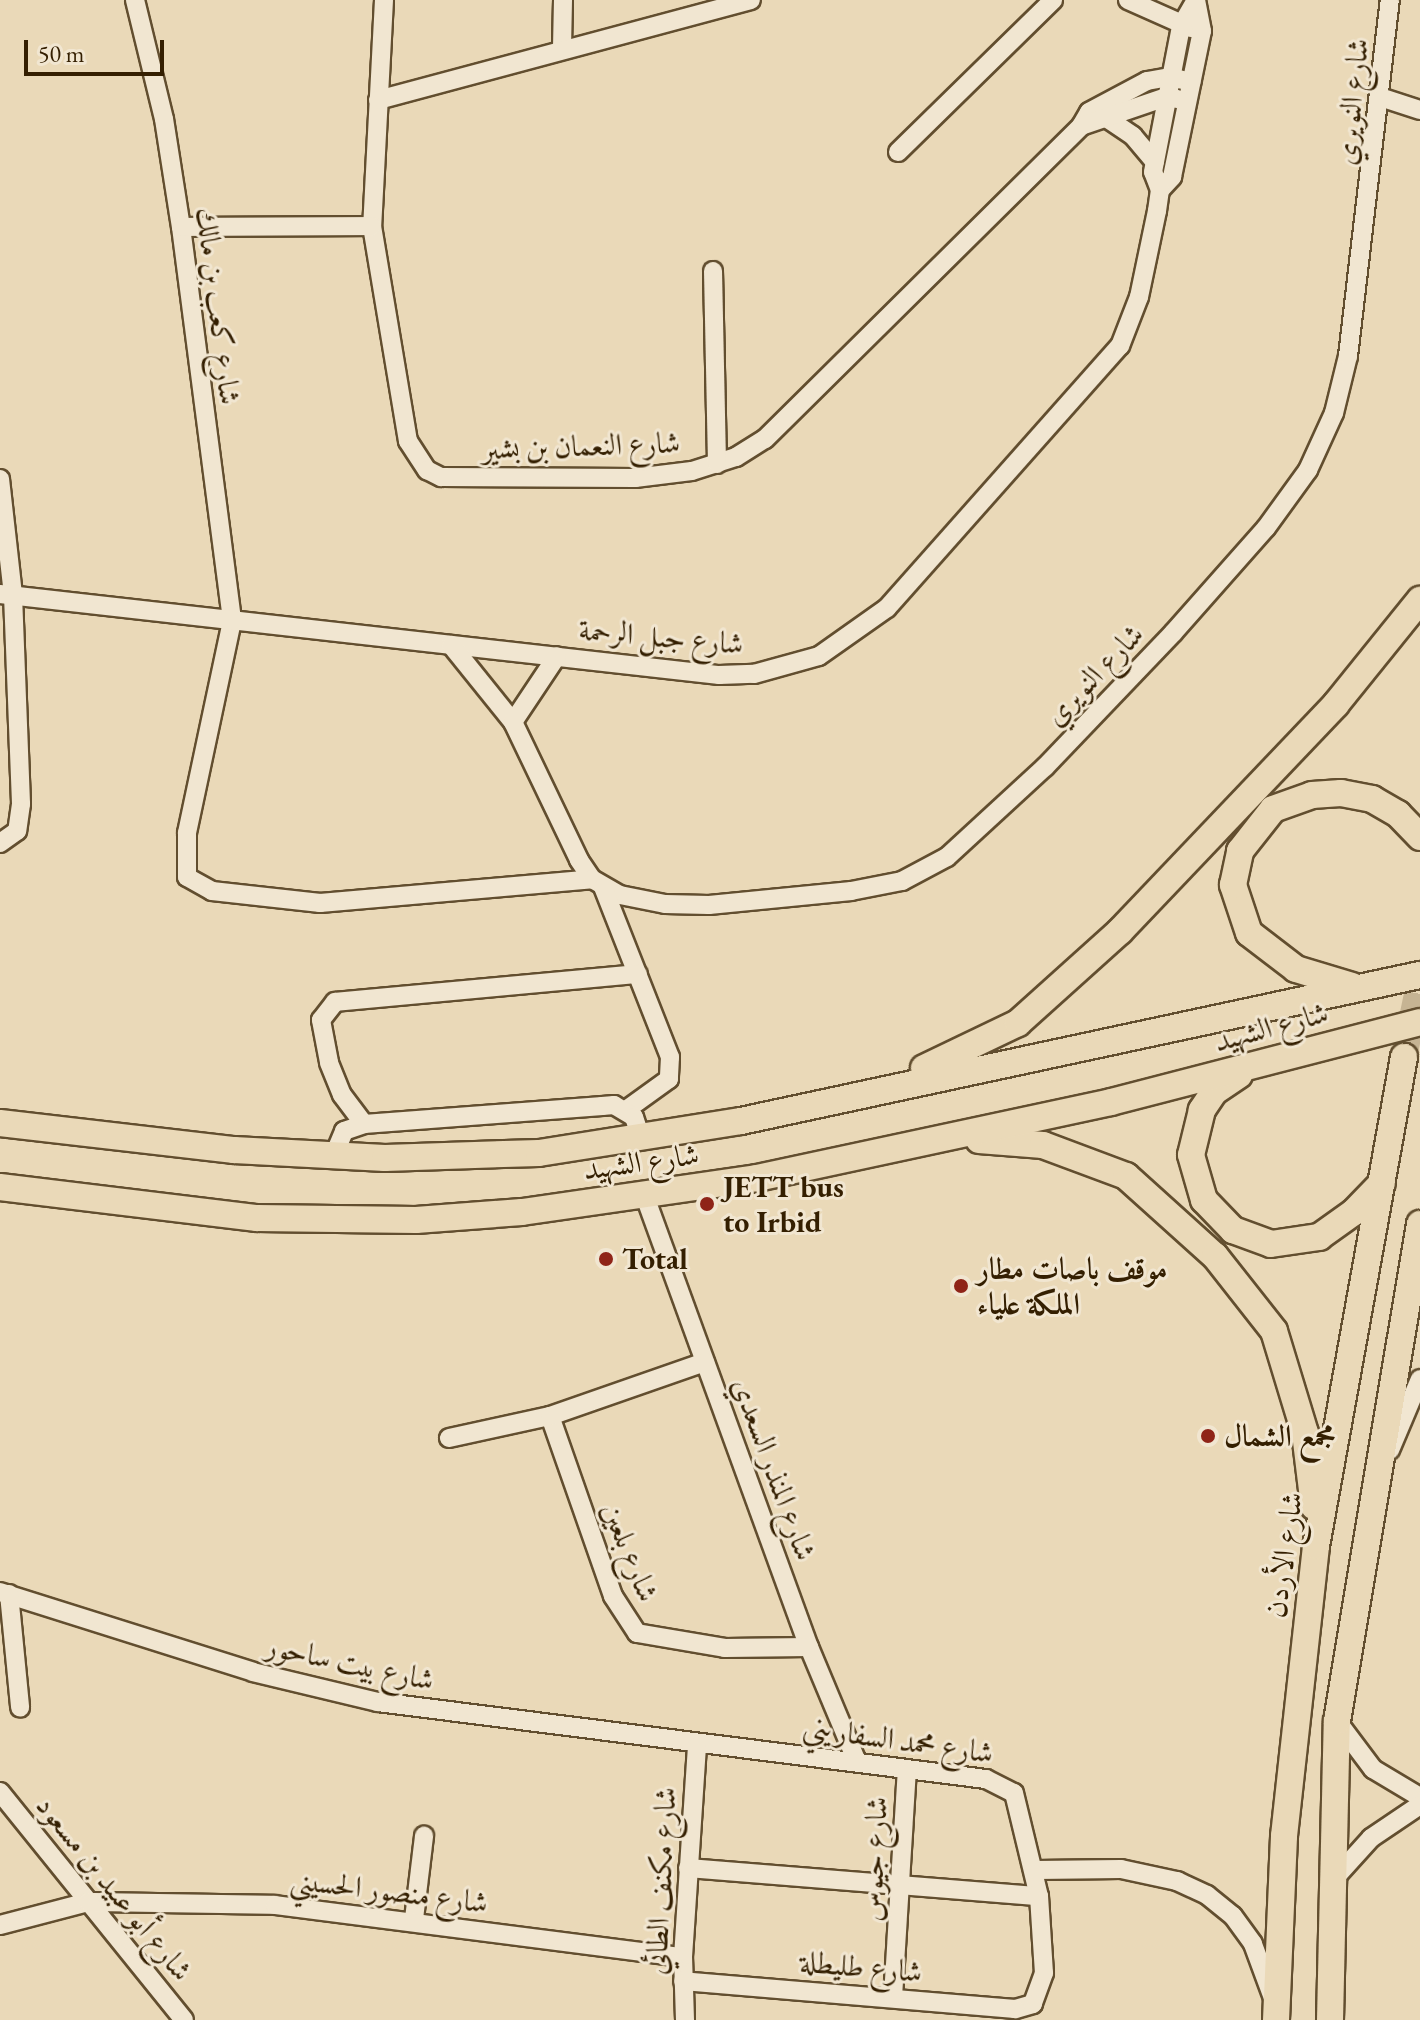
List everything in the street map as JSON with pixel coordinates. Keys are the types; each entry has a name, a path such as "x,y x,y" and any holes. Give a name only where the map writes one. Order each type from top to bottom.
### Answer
{"highway":[{"path":"884,1086 1032,1013 1136,915 1336,704 1420,600"},
{"path":"1360,988 1296,969 1249,933 1233,885 1240,851 1273,809 1312,795 1341,793 1372,799 1398,814 1420,837"},
{"name":"شارع الشهيد","path":"0,1123 134,1142 334,1155 488,1156 641,1139 798,1109 884,1086 1420,975"},
{"name":"شارع الشهيد","path":"0,1187 205,1213 350,1220 508,1213 757,1178 1111,1102 1420,1022"},
{"path":"1300,1052 1230,1080 1202,1110 1191,1155 1204,1200 1248,1238 1296,1244 1341,1223 1382,1183"},
{"name":"شارع الأردن","path":"1276,2014 1284,1836 1317,1535 1404,1057"},
{"path":"911,1145 1000,1139 1043,1145 1126,1176 1183,1225 1215,1256 1274,1331 1305,1433 1317,1535"},
{"path":"1330,2020 1330,1885 1337,1721 1419,1232"}],"street":[{"name":"شارع كعب بن مالك","path":"135,0 164,119 181,227 232,621 187,833 187,877 212,891 320,903 598,883"},
{"name":"شارع النعمان بن بشير","path":"384,0 372,226 405,428 413,451 434,475 619,479 717,464 765,439 1081,126 1089,112 1117,94 1170,77"},
{"path":"562,48 563,0"},
{"path":"378,100 562,48 751,0"},
{"path":"898,152 1053,0"},
{"path":"1128,0 1181,26 1202,31"},
{"name":"شارع جبل الرحمة","path":"6,594 719,675 754,674 819,656 887,608 1106,366 1135,309 1160,190 1155,162 1166,97 1181,26 1196,0"},
{"name":"شارع جبل الرحمة","path":"1160,190 1172,177 1202,31 1196,0"},
{"name":"شارع النويري","path":"598,883 640,901 709,905 851,891 902,881 947,857 1045,767 1266,528 1308,470 1334,413 1348,356 1390,0"},
{"path":"1170,77 1189,91"},
{"path":"1081,126 1189,91"},
{"path":"1380,97 1420,110"},
{"path":"1108,119 1133,136 1155,162"},
{"path":"181,227 372,226"},
{"path":"713,271 717,464"},
{"path":"0,479 21,804 17,831 0,843"},
{"path":"451,645 513,722 598,883 638,974 672,1068 662,1086 626,1110"},
{"path":"513,722 557,656"},
{"path":"364,1124 342,1095 329,1062 321,1020 335,1002 638,974"},
{"path":"334,1155 344,1131 364,1124 602,1106 626,1110 634,1117 641,1139"},
{"name":"شارع المنذر السعدي","path":"644,1194 809,1647 857,1762"},
{"path":"449,1438 550,1416 705,1362"},
{"path":"1375,1485 1418,1391"},
{"name":"شارع بلعين","path":"550,1416 613,1596 637,1633 725,1648 809,1647"},
{"path":"5,1593 20,1707"},
{"name":"شارع بيت ساحور","path":"5,1593 253,1672 378,1702 697,1746"},
{"path":"1337,1721 1373,1769 1420,1797"},
{"name":"شارع محمد السفاريني","path":"697,1746 857,1762 1000,1782 1017,1801 1036,1870 1044,1973 1033,2004"},
{"name":"شارع مكنف الطائي","path":"685,2020 683,1957 697,1746"},
{"name":"شارع جيوس","path":"893,1997 907,1771"},
{"name":"شارع أبو عبيد بن مسعود","path":"0,1792 184,2020"},
{"path":"1330,1885 1371,1838 1420,1805"},
{"path":"414,1919 424,1836"},
{"path":"688,1868 1039,1896"},
{"path":"1036,1870 1121,1869 1177,1881 1207,1895 1233,1916 1253,1944 1276,2014"},
{"name":"شارع منصور الحسيني","path":"0,1925 88,1902 275,1905 414,1919 683,1957"},
{"name":"شارع طليطلة","path":"683,1981 1015,2009 1033,2004"}],"tunnel":[{"path":"1404,1057 1420,980"}],"place":[{"name":"JETT bus to Irbid","path":"707,1204"},
{"name":"Total","path":"606,1259"},
{"name":"موقف باصات مطار الملكة علياء","path":"961,1286"},
{"name":"مجمع الشمال","path":"1208,1436"}]}
